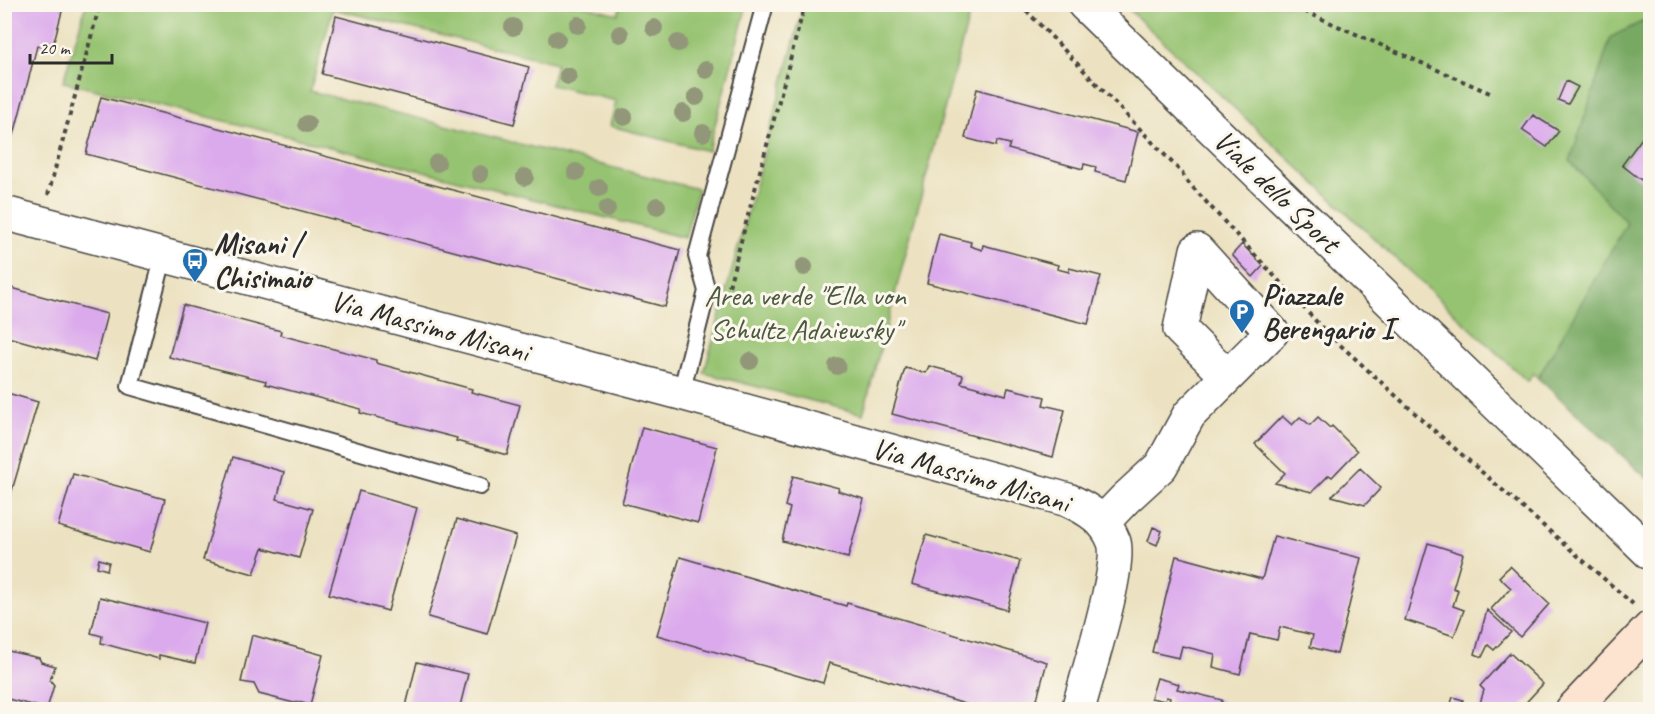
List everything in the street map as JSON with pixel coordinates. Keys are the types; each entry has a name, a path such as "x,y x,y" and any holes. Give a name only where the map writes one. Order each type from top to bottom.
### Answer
{"main road":[{"path":"1572,710 1643,623"}],"street":[{"name":"Viale dello Sport","path":"1084,4 1650,553"},
{"name":"Via Massimo Misani","path":"4,213 681,393 1068,500 1085,508 1103,522 1114,544 1116,561 1078,710"},
{"path":"1103,522 1161,466 1189,415 1227,376"}],"lane":[{"path":"681,393 707,291 698,256 765,4"},
{"path":"164,255 130,386 480,486"}],"path":[{"path":"41,222 100,4"},
{"path":"728,291 805,4"},
{"path":"1020,4 1182,173 1325,332 1643,623"},
{"path":"1288,4 1492,94"}],"green space":[{"path":"86,5 581,5 618,14 621,5 747,5 708,151 610,126 616,101 551,85 556,63 333,9 310,91 698,189 685,238 275,133 63,82"},
{"name":"Area verde \"Ella von Schultz Adaiewsky\"","path":"804,5 972,5 863,414 704,373"},
{"path":"1124,5 1650,5 1650,196 1628,223 1538,378 1533,373 1528,382"},
{"path":"1650,18 1650,481 1538,378 1627,223 1570,161 1611,37"}],"building":[{"path":"11,4 64,4 52,49 37,46 14,135 4,132 4,28"},
{"path":"336,16 529,67 514,124 322,74"},
{"path":"1566,81 1578,87 1568,104 1558,100"},
{"path":"977,89 1138,132 1126,180 1095,172 1096,167 1084,164 1083,169 1008,149 1010,144 997,141 996,146 965,138"},
{"path":"101,97 680,250 665,307 86,154"},
{"path":"1533,115 1559,131 1547,147 1522,130"},
{"path":"1648,130 1650,132 1650,167 1641,180 1622,165"},
{"path":"939,234 971,242 970,246 982,250 983,245 1058,265 1057,269 1069,272 1069,268 1101,276 1088,324 927,283"},
{"path":"1242,244 1263,266 1253,277 1232,255"},
{"path":"8,287 107,314 95,361 4,336 4,300"},
{"path":"183,305 281,331 280,335 376,360 376,363 472,389 471,392 520,405 507,455 456,441 457,438 360,413 361,409 265,384 266,381 169,357"},
{"path":"929,366 963,375 961,383 1006,395 1008,388 1045,397 1043,405 1065,410 1053,457 892,414 905,368 926,373"},
{"path":"4,392 38,402 8,504 4,503"},
{"path":"1282,416 1292,425 1300,417 1310,425 1318,417 1330,428 1332,426 1357,451 1332,477 1329,475 1312,492 1275,483 1285,473 1255,444"},
{"path":"642,427 717,447 698,523 622,503"},
{"path":"233,457 284,472 277,499 313,509 299,558 263,548 254,574 203,560"},
{"path":"1360,468 1381,488 1365,505 1332,496"},
{"path":"73,474 165,499 150,552 58,526"},
{"path":"793,476 839,488 838,491 864,499 848,558 782,541 790,508 785,506"},
{"path":"359,491 417,508 388,611 329,594"},
{"path":"457,519 516,536 487,634 428,617"},
{"path":"1153,527 1162,531 1157,545 1148,541"},
{"path":"926,535 1020,561 1007,610 912,584"},
{"path":"1274,536 1361,558 1337,654 1310,647 1313,635 1280,627 1277,640 1250,634 1240,674 1213,667 1215,654 1182,646 1179,658 1152,652 1176,556 1262,579"},
{"path":"1428,543 1463,554 1453,588 1458,590 1453,606 1464,610 1454,636 1405,620"},
{"path":"680,557 1047,662 1034,710 985,710 829,663 823,683 657,635"},
{"path":"99,559 109,562 107,570 97,567"},
{"path":"1510,566 1549,604 1520,637 1491,609 1511,588 1499,577"},
{"path":"100,597 205,623 195,663 159,655 159,659 101,643 102,636 91,633"},
{"path":"1487,610 1511,632 1494,650 1488,645 1482,657 1475,654"},
{"path":"252,635 323,655 310,705 259,694 254,684 241,682"},
{"path":"4,650 39,658 41,662 55,666 50,680 54,685 47,709 4,698"},
{"path":"1510,653 1543,684 1519,710 1478,710 1484,690 1480,686"},
{"path":"417,662 468,674 459,710 405,710"},
{"path":"1157,678 1179,684 1177,689 1222,700 1220,710 1167,710 1170,698 1166,697 1165,701 1151,698"},
{"path":"1453,697 1463,700 1460,710 1449,710"}],"place":[{"name":"Misani / Chisimaio","path":"195,284"},
{"name":"Piazzale Berengario I","path":"1242,335"}]}
